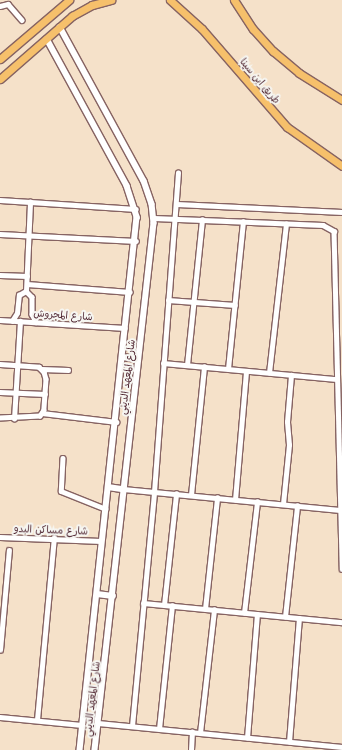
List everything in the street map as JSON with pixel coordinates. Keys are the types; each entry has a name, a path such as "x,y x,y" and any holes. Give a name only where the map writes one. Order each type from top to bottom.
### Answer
{"main road":[{"path":"0,79 82,10 111,0"},
{"name":"طريق ابن سينا","path":"170,0 202,29 287,127 342,166"},
{"path":"234,0 253,29 273,51 299,72 342,100"},
{"path":"0,59 67,1"}],"street":[{"path":"0,6 8,4 22,20"},
{"name":"شارع المعهد الديني","path":"60,28 144,181 154,218 95,750"},
{"name":"شارع المعهد الديني","path":"47,39 127,186 136,208 136,241 125,328 106,509 101,541 98,594 80,750"},
{"path":"132,726 154,492 168,300 176,218 178,173"},
{"path":"0,200 136,208"},
{"path":"26,291 30,202"},
{"path":"177,204 342,212"},
{"path":"154,218 323,225 334,231 336,379 342,569"},
{"path":"186,365 202,220"},
{"path":"228,369 243,222"},
{"path":"269,373 286,224"},
{"path":"0,234 136,241"},
{"path":"0,275 27,276"},
{"path":"27,284 130,292"},
{"path":"12,321 18,313 19,295 26,291"},
{"path":"26,291 32,297 32,312 36,322"},
{"path":"168,300 235,304"},
{"name":"شارع المجروش","path":"0,320 125,328"},
{"path":"14,419 20,321"},
{"path":"122,357 138,359"},
{"path":"163,363 336,379"},
{"path":"0,364 17,364 42,370 68,370"},
{"path":"191,495 204,367"},
{"path":"42,370 46,376 42,413"},
{"path":"235,500 246,371"},
{"path":"283,504 289,441 287,422 291,375"},
{"path":"0,392 45,394"},
{"path":"0,418 14,419 36,417 42,413 116,422"},
{"path":"63,458 61,491 106,509"},
{"path":"108,487 340,510"},
{"path":"164,605 176,494"},
{"path":"204,609 217,498"},
{"path":"244,613 257,502"},
{"path":"285,617 297,506"},
{"name":"شارع مساكن البدو","path":"0,537 101,541"},
{"path":"37,720 54,538"},
{"path":"0,649 9,550"},
{"path":"98,594 113,596"},
{"path":"143,603 342,622"},
{"path":"159,729 172,606"},
{"path":"200,733 214,610"},
{"path":"247,738 257,614"},
{"path":"289,742 299,618"},
{"path":"0,717 82,725"},
{"path":"98,723 342,747"},
{"path":"191,750 192,732"}]}
